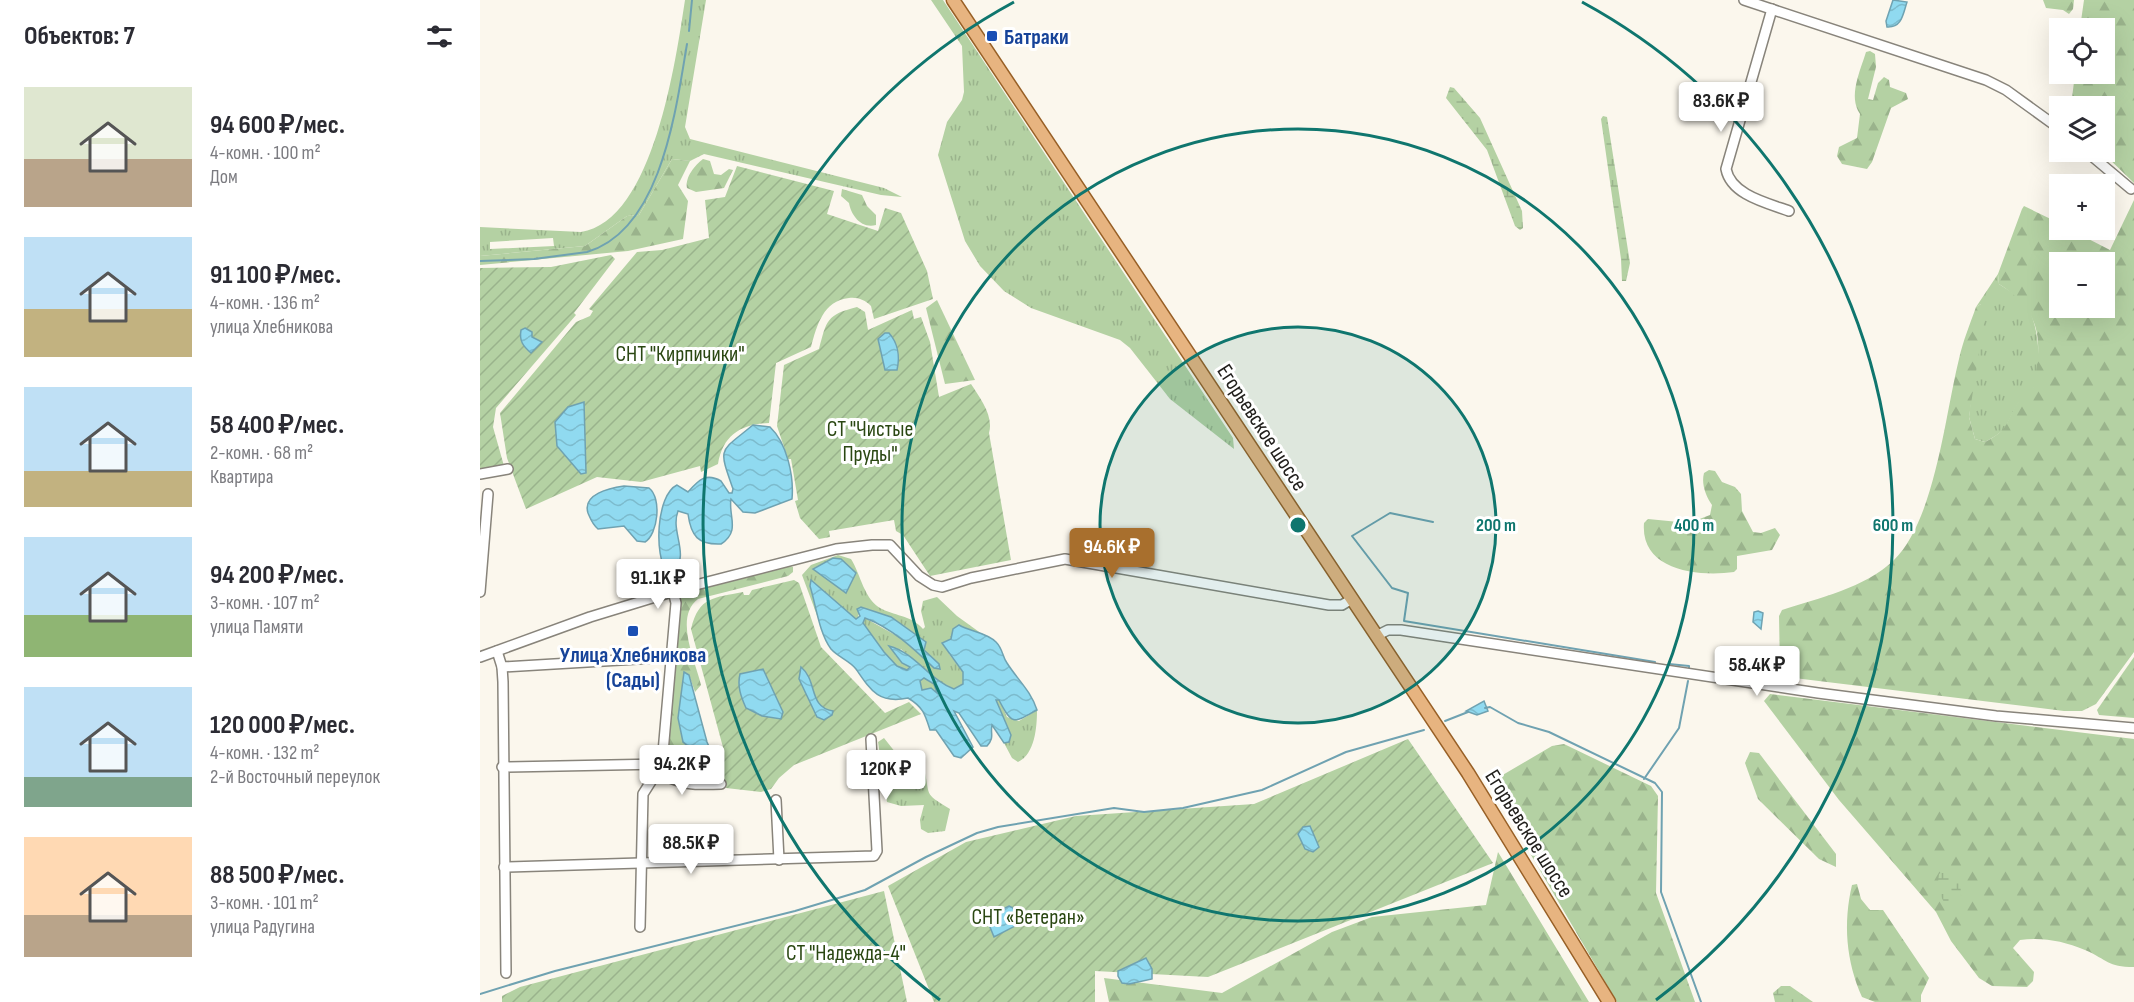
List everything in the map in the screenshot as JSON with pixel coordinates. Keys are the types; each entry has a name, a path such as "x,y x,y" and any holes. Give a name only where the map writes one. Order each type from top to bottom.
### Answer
{"main road":[{"name":"Егорьевское шоссе","path":"953,0 1468,773 1609,1002"}],"street":[{"path":"1744,0 1986,80 2006,90 2049,121"},
{"path":"1772,9 1726,169 1732,184 1742,192 1789,211"},
{"path":"2099,162 2131,189"},
{"path":"480,474 508,469"},
{"path":"480,592 488,494"},
{"path":"481,654 497,651 673,591 836,549 872,544 891,545 919,576 933,585 942,586 970,578 1065,559 1329,605 1342,605 1352,599"},
{"path":"640,927 643,794 659,766 676,603 673,591"},
{"path":"1376,636 1388,630 1401,630 1818,693 1996,716 2134,728"},
{"path":"497,651 502,667 506,973"},
{"path":"502,667 671,657"},
{"path":"504,867 874,856 876,850 871,740"},
{"path":"502,767 659,766"},
{"path":"659,766 666,777 686,783 721,784"},
{"path":"776,800 779,860"}],"green space":[{"path":"685,0 706,0 685,127 690,139 884,188 902,197 881,195 704,154 690,161 672,159 639,215 627,216 585,246 480,256 480,227 581,232 606,221 627,199 644,169 657,134 675,59","holes":["553,238 554,246 490,249 490,242"]},
{"path":"931,0 943,0 1233,438 1234,449 1170,399 1130,348 1120,340 1031,308 1004,291 980,266 965,241 938,155 947,122 962,100 964,92 962,46"},
{"path":"2043,0 2074,0 2073,9 2069,14 2063,10 2046,8"},
{"path":"2084,0 2134,0 2134,183 2112,162 2115,162 2115,96 2072,96 2074,84 2115,84 2115,18 2081,18"},
{"path":"1870,51 1875,54 1876,67 1868,99 1873,100 1878,83 1884,77 1889,80 1890,87 1906,93 1908,99 1891,108 1872,162 1867,169 1842,164 1837,156 1839,147 1857,138 1860,114 1855,92 1866,52"},
{"path":"1450,87 1454,88 1480,118 1522,211 1523,228 1520,230 1515,226 1487,150 1446,98"},
{"path":"1603,116 1607,117 1630,263 1626,281 1622,281 1621,259 1601,119"},
{"path":"672,159 690,161 678,185 688,201 683,239 628,251 480,265 480,256 585,246 627,216 639,215"},
{"path":"703,159 710,161 714,174 721,175 729,169 733,170 724,188 696,192 687,188 691,172"},
{"name":"СНТ \"Кирпичики\"","path":"737,166 834,191 827,214 878,231 885,208 901,213 927,271 933,299 874,319 871,306 861,299 849,298 833,304 822,315 811,347 776,363 769,423 750,426 735,433 724,446 718,464 701,472 700,466 641,482 597,477 526,509 507,458 500,413 576,322 590,316 593,311 589,309 637,252 662,250 709,238 705,200 725,197"},
{"path":"842,189 862,195 867,206 876,215 876,225 866,225 858,220 849,203 841,196"},
{"path":"2134,200 2134,652 2096,704 2082,711 2064,711 1786,677 1780,670 1779,616 1782,610 1841,591 1869,578 1894,560 1908,542 1929,494 1961,352 1976,307 1981,304 1986,307 1969,417 1975,439 1985,442 2000,433 2020,399 2033,388 2038,355 2036,328 2024,305 1999,284 1998,274 2024,206 2049,218 2049,240 2090,240 2110,250"},
{"path":"611,255 615,259 574,313 576,315 496,408 493,427 504,466 480,470 480,268 551,267"},
{"path":"1998,274 1999,284 2019,298 2030,311 2034,321 2039,358 2033,389 2019,403 2006,426 1985,442 1975,439 1969,417 1981,304 1976,307"},
{"path":"937,300 975,380 945,384 926,308"},
{"name":"СТ \"Чистые Пруды\"","path":"857,307 865,312 868,330 912,310 914,319 921,317 930,342 939,397 971,384 982,401 990,420 989,433 1011,560 930,576 903,535 896,531 894,520 829,531 830,537 819,539 800,518 795,501 798,500 791,459 788,459 777,426 784,365 819,349 829,320 839,313"},
{"path":"1709,470 1715,471 1722,482 1735,487 1741,494 1742,511 1753,532 1761,533 1775,528 1780,535 1772,550 1737,556 1737,569 1734,572 1705,573 1674,567 1661,561 1651,552 1645,539 1644,523 1648,519 1689,523 1710,515 1712,505 1703,481 1704,473"},
{"path":"838,555 851,559 871,600 882,609 909,619 923,629 925,627 921,611 923,601 937,597 957,616 982,634 964,628 949,654 963,672 963,684 954,689 938,683 901,649 895,655 910,666 907,670 897,666 863,623 865,618 904,640 934,668 929,655 872,612 861,607 857,620 812,581 825,637 802,575 811,565"},
{"path":"793,567 793,572 788,576 698,599 691,607 688,617 688,639 701,685 695,692 689,675 678,718 683,742 707,762 713,756 719,772 713,773 713,782 680,780 668,775 668,770 691,776 693,763 669,760 667,750 680,597 686,592"},
{"path":"794,580 799,583 821,647 885,713 909,702 921,714 794,765 779,778 771,789 761,792 726,788 718,758 722,757 724,751 691,629 694,618 703,604 709,600 743,592 744,595 749,595 752,590"},
{"path":"2134,657 2134,718 2099,715 2097,710"},
{"path":"924,678 934,684 937,693 931,688 922,690 920,681"},
{"path":"1770,694 2134,739 2134,967 2113,964 2069,944 2045,939 2028,939 2020,940 2013,948 2034,972 2033,981 2027,987 1992,986 1979,978 1951,941 1936,912 1839,800 1764,701"},
{"path":"995,700 999,700 1007,717 1019,721 1037,710 1031,747 1024,758 1018,762 1012,758 1004,743 1009,742 1011,735"},
{"path":"884,738 907,767 916,772 924,769 929,793 950,809 945,831 928,833 921,829 920,820 924,805 901,806 887,802 878,742"},
{"name":"СНТ «Ветеран»","path":"1408,739 1493,863 1208,977 1095,971 1095,1002 934,1002 888,886 966,842 1076,816 1254,804"},
{"path":"1564,744 1651,786 1658,796 1656,893 1695,1002 1617,1002 1489,783 1552,746"},
{"path":"1750,752 1759,753 1836,854 1836,867 1819,859 1758,799 1745,763"},
{"path":"669,760 693,762 691,777 668,770"},
{"path":"1498,852 1589,1002 1109,1002 1104,978 1222,993 1332,932 1372,917 1486,905"},
{"path":"1945,870 1954,874 1959,880 1961,899 1958,903 1946,905 1940,893 1939,874"},
{"path":"1857,884 1861,899 1870,910 1883,910 1929,978 1921,995 1921,1002 1875,1002 1862,997 1852,970 1847,928 1852,885"},
{"name":"СТ \"Надежда-4\"","path":"884,891 907,1002 502,1002 502,996 520,987"},
{"path":"1781,986 1790,986 1813,1002 1775,1002 1773,993"}],"water":[{"path":"1893,0 1907,2 1899,23 1887,27 1886,21"},
{"path":"525,328 532,332 532,337 542,342 531,353 521,340 521,330"},
{"path":"885,333 889,333 896,346 897,370 885,370 878,339"},
{"path":"584,402 586,473 581,474 557,446 555,422 568,407"},
{"path":"753,425 770,427 781,442 792,480 792,499 755,513 743,512 731,499 731,534 721,544 707,543 697,538 691,528 688,514 678,511 676,527 680,557 674,572 667,572 660,553 659,526 661,513 670,491 677,485 688,492 702,479 711,477 721,481 729,493 732,493 733,489 725,465 725,451 733,441"},
{"path":"624,486 649,488 656,500 657,516 653,532 645,542 637,541 624,526 598,529 588,513 589,501 598,493"},
{"path":"833,558 841,559 856,573 846,593 813,569"},
{"path":"811,580 856,619 860,616 857,609 861,607 891,617 926,642 924,650 939,664 940,669 934,668 884,627 865,618 863,623 897,666 907,670 910,667 902,663 889,646 907,654 945,685 954,689 963,684 963,672 942,643 951,639 953,629 959,625 988,636 998,645 1005,660 1028,691 1037,710 1014,720 1007,714 999,700 996,700 1011,735 1009,742 1004,743 992,725 992,738 987,746 981,746 959,713 954,711 973,747 961,758 954,756 936,730 930,730 925,715 917,705 908,698 890,699 877,694 866,684 853,666 831,649 821,627 810,586","holes":["924,678 934,684 937,693 931,688 922,690 920,681"]},
{"path":"1754,612 1763,613 1761,629 1753,622"},
{"path":"801,667 810,679 816,699 825,709 833,711 832,715 824,720 817,717 799,679"},
{"path":"763,669 783,712 781,719 762,716 746,708 743,700 739,687 740,674"},
{"path":"684,672 689,675 713,756 707,762 683,742 678,718"},
{"path":"1484,701 1488,711 1477,715 1466,711"},
{"path":"1310,826 1319,847 1313,852 1305,849 1298,834 1303,827"},
{"path":"1009,906 1013,908 1019,924 994,937 986,917"},
{"path":"1146,958 1152,969 1152,979 1129,984 1122,983 1118,971"}],"waterway":[{"path":"689,31 692,0"},
{"path":"480,261 534,259 587,252 612,239 633,219 649,193 661,164 677,100 687,44"},
{"path":"1433,522 1390,513 1352,536 1392,588 1408,593 1404,621 1655,662"},
{"path":"1669,664 1689,666 1689,668"},
{"path":"1644,779 1679,728 1688,681"},
{"path":"1485,708 1490,707 1518,723 1549,732 1655,783 1662,792 1661,892 1701,1002"},
{"path":"1445,721 1468,712"},
{"path":"480,994 555,971 795,911 865,890 926,857 977,833 998,827 1114,808 1144,812 1183,808 1262,790 1346,752 1424,730"}],"place":[{"name":"Батраки","path":"992,36"},
{"name":"Улица Хлебникова (Сады)","path":"633,631"}]}
